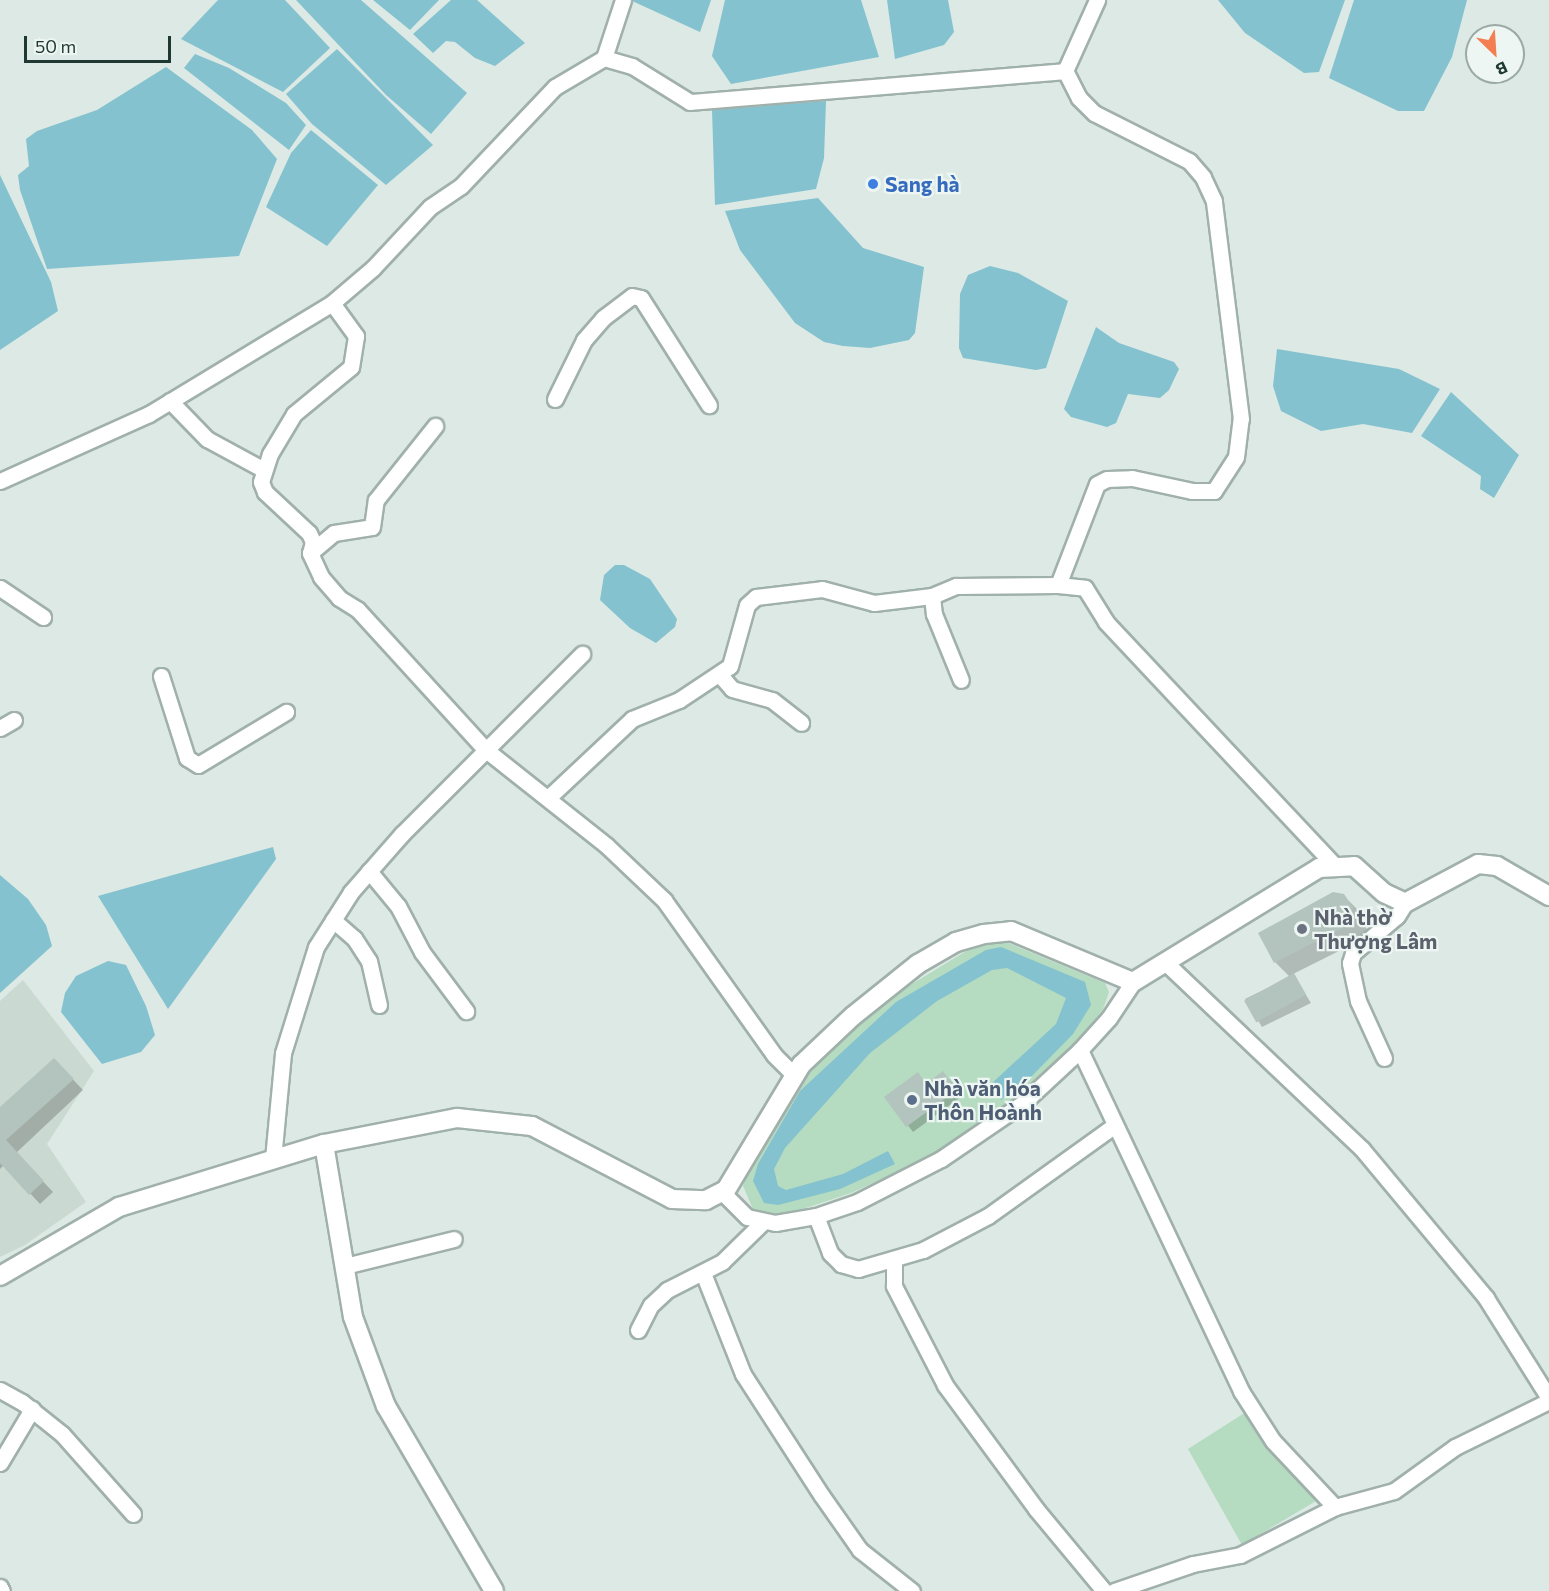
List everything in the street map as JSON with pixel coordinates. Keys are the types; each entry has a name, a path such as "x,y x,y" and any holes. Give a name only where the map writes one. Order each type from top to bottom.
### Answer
{"street":[{"path":"0,481 149,414 332,303 373,268 430,207 462,186 555,87 604,58 623,0"},
{"path":"1065,71 1097,0"},
{"path":"604,58 633,66 690,102 1065,71"},
{"path":"1058,585 1097,484 1107,478 1132,478 1192,491 1214,491 1236,457 1241,419 1214,201 1203,177 1189,161 1095,113 1079,98 1065,71"},
{"path":"555,399 584,340 603,318 632,296 641,298 709,405"},
{"path":"332,303 356,336 351,367 294,414 264,470 261,482 265,492 309,533 313,542 310,553 321,577 339,598 358,610 486,750 549,797 664,900 774,1055 794,1076"},
{"path":"170,401 207,439 264,470"},
{"path":"310,553 334,533 372,527 376,500 435,426"},
{"path":"549,797 632,719 679,700 720,675 735,655 747,605 756,597 822,589 874,603 932,596 956,586 1058,585 1085,588 1106,622 1336,867"},
{"path":"0,588 43,617"},
{"path":"932,596 934,614 961,680"},
{"path":"273,1160 283,1053 316,947 369,871 582,654"},
{"path":"720,675 732,689 772,700 801,723"},
{"path":"162,676 187,758 198,765 286,712"},
{"path":"0,728 14,720"},
{"path":"1384,1058 1358,1001 1350,963 1353,953 1397,916 1405,903 1478,864 1497,866 1549,896"},
{"path":"722,1192 747,1217 763,1222 816,1216 857,1202 941,1159 1023,1103 1080,1050 1108,1018 1133,982 1167,964 1238,915 1319,868 1354,866 1384,893 1405,903"},
{"path":"369,871 398,906 422,952 466,1011"},
{"path":"333,920 354,938 369,961 379,1005"},
{"path":"0,1276 119,1207 324,1144 458,1118 503,1120 532,1126 557,1137 672,1199 706,1200 722,1192 794,1076 853,1016 918,964 956,942 984,934 1011,931 1133,982"},
{"path":"1114,1591 1193,1564 1240,1555 1335,1507 1394,1491 1455,1447 1549,1399 1486,1298 1362,1149 1167,964"},
{"path":"1080,1050 1241,1391 1273,1441 1335,1507"},
{"path":"816,1216 830,1253 841,1264 858,1269 894,1259 923,1250 988,1216 1114,1125"},
{"path":"324,1144 353,1317 386,1406 494,1591"},
{"path":"638,1330 651,1305 667,1290 703,1273 736,1252 763,1222"},
{"path":"345,1266 454,1239"},
{"path":"894,1259 894,1286 945,1385 1035,1509 1104,1591"},
{"path":"703,1273 743,1374 822,1496 860,1550 912,1591"},
{"path":"0,1390 32,1409 62,1434 133,1514"},
{"path":"0,1462 32,1409"},
{"path":"0,1587 2,1591"}],"shaded area":[{"path":"23,980 94,1071 47,1144 86,1202 25,1245 0,1257 0,1001"}],"green space":[{"path":"1001,940 1105,983 1109,992 1103,1009 1074,1049 1004,1109 934,1155 851,1193 794,1212 761,1215 753,1209 743,1186 747,1169 807,1072 894,995 971,948"},
{"path":"1246,1412 1316,1501 1242,1545 1188,1449"}],"water":[{"path":"218,0 285,0 330,48 283,92 181,39"},
{"path":"296,0 361,0 467,93 431,134 386,95"},
{"path":"373,0 439,0 410,30"},
{"path":"451,0 477,0 525,43 495,66 475,58 455,42 446,41 433,53 413,34"},
{"path":"630,0 711,0 700,32"},
{"path":"725,0 861,0 879,57 731,84 712,56"},
{"path":"887,0 948,0 954,32 944,45 895,59"},
{"path":"1218,0 1345,0 1319,72 1304,73 1245,33"},
{"path":"1354,0 1467,0 1452,57 1424,111 1398,111 1329,78"},
{"path":"337,49 433,145 386,185 312,124 286,94"},
{"path":"195,54 229,68 286,103 306,125 289,150 184,68"},
{"path":"166,67 252,130 277,159 239,256 47,269 20,190 18,175 29,166 26,139 37,131 97,110"},
{"path":"826,101 824,158 816,189 715,205 712,110"},
{"path":"311,130 378,185 327,246 266,207 291,153"},
{"path":"0,175 51,282 58,311 0,350"},
{"path":"818,198 863,248 924,267 915,333 909,340 870,348 843,346 824,342 795,323 740,250 725,211"},
{"path":"990,266 1018,273 1068,301 1046,368 1036,370 963,358 959,348 960,294 968,275"},
{"path":"1096,327 1119,343 1174,362 1179,369 1169,390 1160,398 1128,394 1116,423 1107,427 1071,417 1064,409"},
{"path":"1277,349 1399,369 1440,389 1412,433 1363,424 1321,431 1281,411 1273,386"},
{"path":"1451,392 1519,455 1494,498 1480,489 1481,476 1421,436"},
{"path":"615,565 624,565 650,579 677,619 675,627 656,643 630,628 600,600 604,575"},
{"path":"273,847 276,859 168,1009 98,896"},
{"path":"0,875 28,899 46,925 52,946 0,993"},
{"path":"1001,947 1085,982 1091,1005 1073,1034 1029,1079 1001,1100 990,1085 1056,1024 1066,998 1007,968 992,970 937,1001 870,1053 785,1148 774,1169 778,1186 786,1190 843,1174 888,1151 895,1164 840,1189 778,1205 764,1203 753,1181 758,1164 800,1091 896,1002 986,950"},
{"path":"108,961 126,965 146,1006 155,1035 141,1052 102,1064 61,1012 65,993 76,976"}],"building":[{"name":"Nhà thờ Thượng Lâm","path":"1333,892 1344,894 1353,908 1347,926 1274,963 1258,933"},
{"path":"1294,973 1306,995 1256,1022 1244,1001"},
{"path":"54,1058 74,1079 6,1140 44,1181 29,1195 0,1163 0,1107"},
{"name":"Nhà văn hóa Thôn Hoành","path":"943,1071 957,1090 906,1127 884,1097 918,1072 926,1084"}],"place":[{"name":"Sang hà","path":"873,184"},
{"name":"Nhà thờ Thượng Lâm","path":"1302,929"},
{"name":"Nhà văn hóa Thôn Hoành","path":"912,1100"}]}
